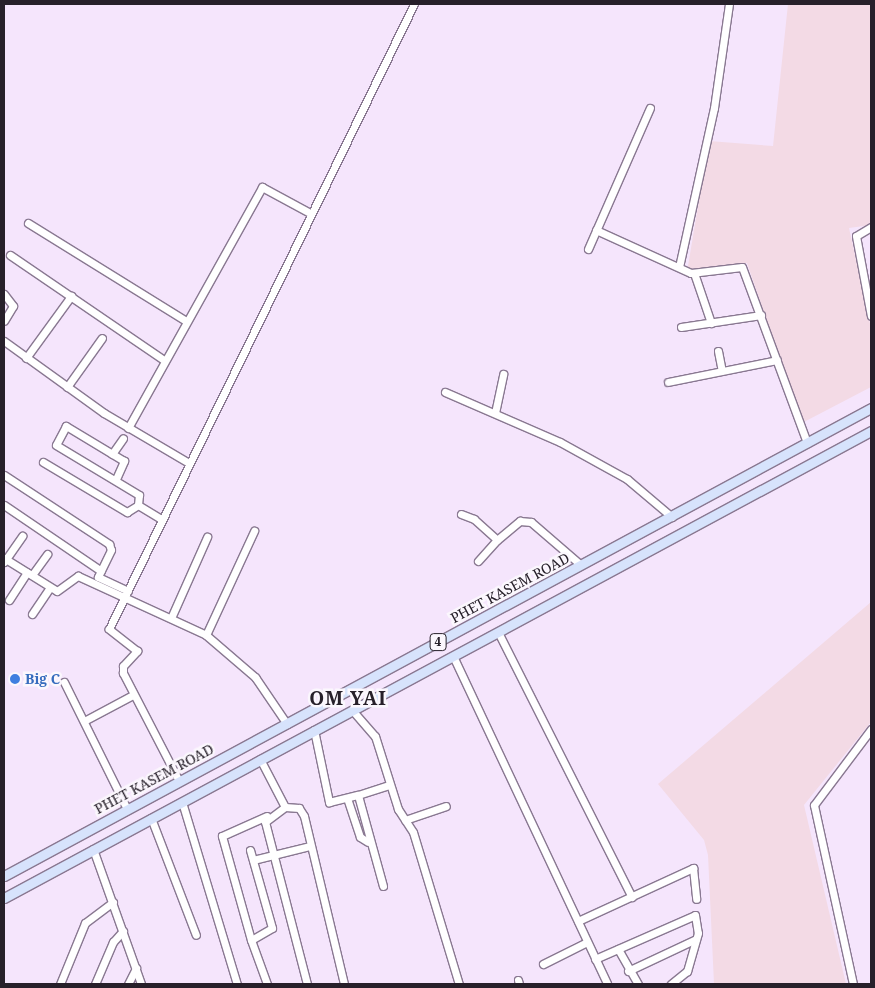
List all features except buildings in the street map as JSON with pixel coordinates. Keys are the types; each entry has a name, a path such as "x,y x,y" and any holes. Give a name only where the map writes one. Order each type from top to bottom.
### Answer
{"main road":[{"name":"PHET KASEM ROAD","path":"4,876 871,408"},
{"name":"4","path":"4,898 871,431"}],"street":[{"path":"179,781 133,695 122,670 137,651 109,629 160,518 189,463 310,212 414,4"},
{"path":"679,267 718,90 726,5"},
{"path":"588,249 650,108"},
{"path":"128,428 164,360 262,187 310,212"},
{"path":"28,223 186,321"},
{"path":"871,227 856,236 871,316"},
{"path":"596,230 694,273 742,267 807,443"},
{"path":"10,256 164,360"},
{"path":"694,273 711,323"},
{"path":"4,294 13,306 4,321"},
{"path":"26,358 71,296"},
{"path":"681,327 761,315"},
{"path":"66,387 102,338"},
{"path":"4,341 66,387 128,428 189,463"},
{"path":"718,351 722,371"},
{"path":"668,382 777,360"},
{"path":"494,413 503,374"},
{"path":"445,392 560,442 627,479 672,517"},
{"path":"116,480 126,464 69,427 54,442 139,495 138,505"},
{"path":"112,454 123,438"},
{"path":"43,462 127,512 138,505"},
{"path":"4,475 109,544 112,550 98,576 206,635 255,677 287,724"},
{"path":"4,505 101,571"},
{"path":"138,505 160,518"},
{"path":"465,515 497,540"},
{"path":"478,561 497,540 526,521 581,565"},
{"path":"206,635 254,532"},
{"path":"22,536 4,560 30,573 50,587 61,592 78,576 127,593"},
{"path":"172,618 207,537"},
{"path":"9,600 47,554"},
{"path":"32,614 50,587"},
{"path":"498,632 632,897"},
{"path":"453,656 607,984"},
{"path":"64,682 127,809"},
{"path":"84,722 133,695"},
{"path":"352,710 375,736 389,785 416,841 459,984"},
{"path":"853,984 814,805 871,728"},
{"path":"314,730 329,802 389,785"},
{"path":"260,759 285,807"},
{"path":"358,795 368,842 383,886"},
{"path":"347,798 360,836 368,842"},
{"path":"182,802 237,984"},
{"path":"406,820 446,806"},
{"path":"267,984 251,940 222,836 285,807 302,810 344,984"},
{"path":"267,816 264,822 274,854 306,984"},
{"path":"151,818 196,935"},
{"path":"253,860 310,846"},
{"path":"93,850 141,984"},
{"path":"250,850 272,928 251,940"},
{"path":"578,922 693,868 696,899"},
{"path":"60,984 86,923 113,902"},
{"path":"595,958 691,915 696,917 696,939 686,971 671,984"},
{"path":"95,984 113,942 123,931"},
{"path":"628,970 696,939"},
{"path":"543,964 587,942"},
{"path":"618,949 628,970 638,984"},
{"path":"128,984 136,968"}],"shaded area":[{"path":"788,4 871,4 871,225 849,228 871,328 871,387 802,423 747,263 687,272 709,141 773,146"},
{"path":"871,602 871,722 804,805 846,984 714,984 708,855 704,840 658,784"}],"place":[{"name":"Big C","path":"15,679"}],"district":[{"name":"OM YAI","path":"348,699"}]}
